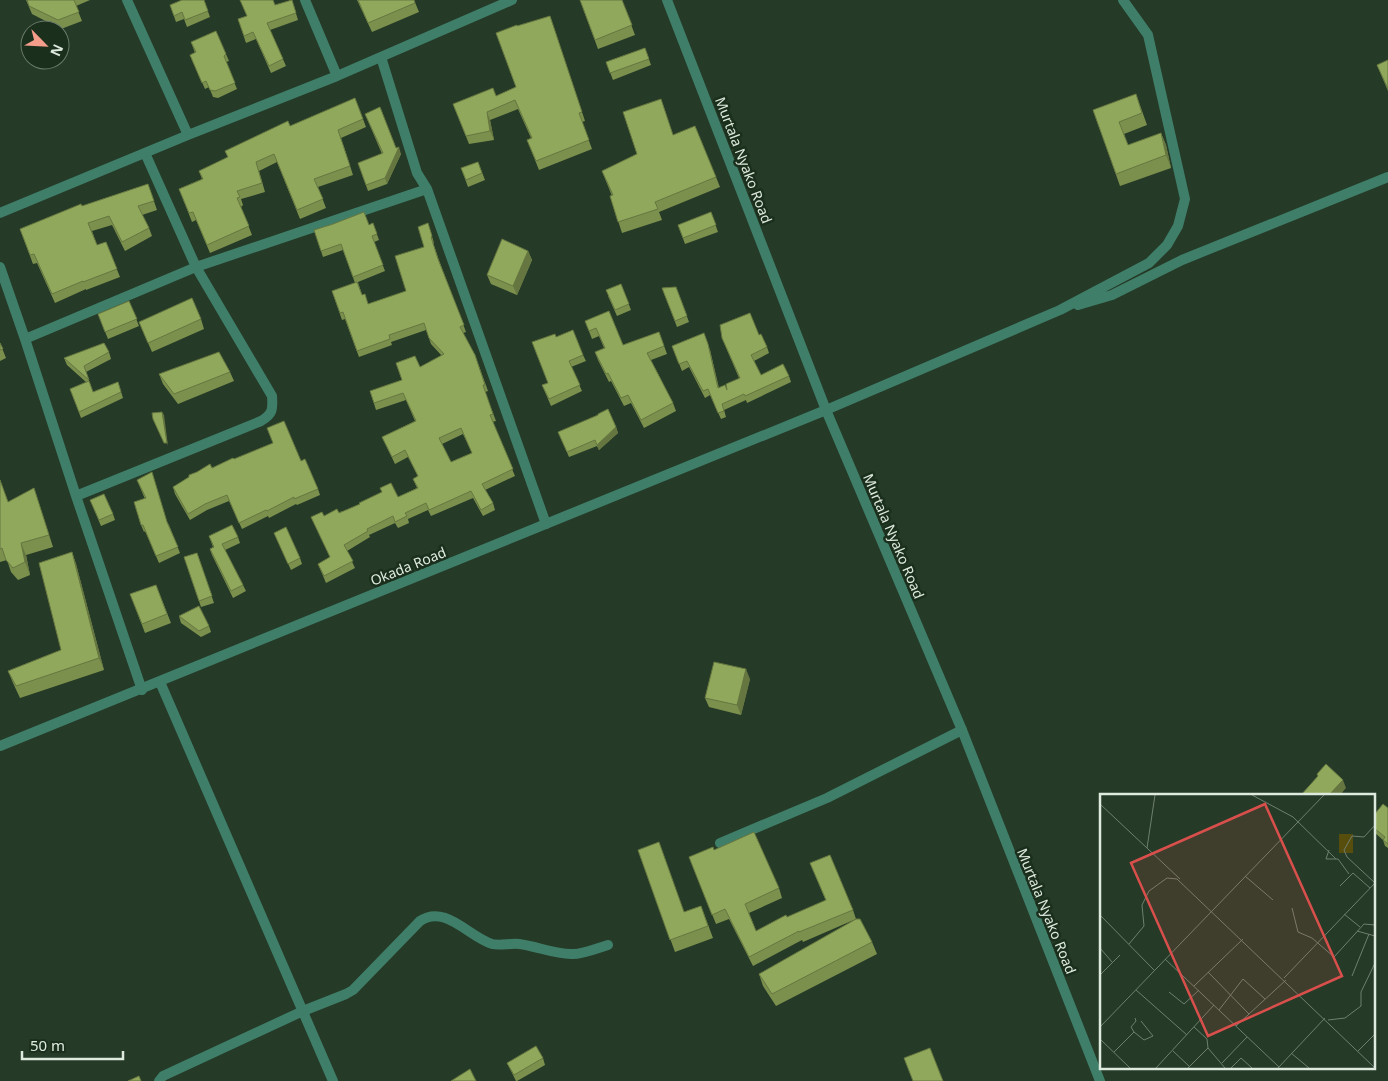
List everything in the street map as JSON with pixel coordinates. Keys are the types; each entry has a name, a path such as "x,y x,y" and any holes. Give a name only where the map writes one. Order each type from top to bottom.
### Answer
{"street":[{"path":"127,0 188,135"},
{"path":"305,0 337,76"},
{"path":"0,213 337,76 512,0"},
{"name":"Murtala Nyako Road","path":"667,0 826,410 962,730 1100,1081"},
{"path":"1060,310 1150,262 1167,245 1178,226 1185,199 1148,35 1122,0"},
{"path":"380,57 417,173 427,189 546,524"},
{"path":"76,496 261,421 269,416 273,407 272,396 196,267 145,153"},
{"path":"1060,310 1112,295 1182,260 1388,177"},
{"path":"25,339 196,267 427,189"},
{"path":"0,268 142,690"},
{"name":"Okada Road","path":"0,746 142,690 826,410 1060,310"},
{"path":"160,682 333,1081"},
{"path":"720,843 827,798 962,730"},
{"path":"159,1081 163,1076 353,990 425,918 434,916 451,920 482,940 494,944 518,944 572,955 608,945"}],"building":[{"path":"27,0 74,0 79,12 58,20 29,6"},
{"path":"182,0 204,0 208,11 185,20 182,12 174,16 170,5"},
{"path":"240,0 273,0 275,5 292,0 296,13 267,23 283,59 269,66 253,32 244,36 238,19 247,16"},
{"path":"358,0 414,0 415,3 368,23"},
{"path":"580,0 622,0 632,25 595,40"},
{"path":"550,16 582,112 579,113 589,140 536,161 527,140 532,138 515,100 487,112 490,131 466,136 453,104 493,88 496,96 516,87 496,33"},
{"path":"216,31 235,83 215,91 210,90 206,81 202,83 190,55 196,52 191,42"},
{"path":"645,48 649,59 610,73 606,62"},
{"path":"1388,60 1388,89 1377,65"},
{"path":"1136,94 1142,113 1119,122 1128,145 1161,133 1166,155 1116,174 1093,110"},
{"path":"355,98 363,119 338,130 350,166 314,179 323,199 297,210 274,154 256,162 262,183 237,191 240,197 237,198 249,226 207,245 193,212 189,213 179,189 203,179 199,171 228,157 225,151 288,121 290,126"},
{"path":"661,99 673,135 695,126 716,177 655,202 658,209 618,222 610,196 613,195 602,171 637,154 623,112"},
{"path":"380,107 396,148 399,147 385,178 366,185 358,163 383,153 365,114"},
{"path":"478,162 482,173 466,180 461,168"},
{"path":"148,184 154,201 138,206 149,228 122,242 109,216 88,223 97,245 106,242 117,269 52,294 34,254 30,255 20,229 81,204 82,206"},
{"path":"364,212 369,225 373,223 377,234 372,236 383,265 353,277 341,244 321,251 314,230"},
{"path":"711,212 716,225 683,238 678,225"},
{"path":"428,223 438,259 464,325 460,327 475,355 485,385 483,385 493,414 490,415 513,469 482,484 493,503 481,510 471,491 429,510 426,503 405,513 407,516 395,522 393,516 367,529 368,531 344,545 353,561 324,576 318,564 330,557 311,517 322,512 324,516 337,509 339,513 382,492 380,488 391,483 398,497 418,488 413,479 418,476 405,450 392,457 382,437 416,421 403,393 374,403 370,391 402,380 396,363 415,356 420,367 444,354 429,338 424,323 389,335 390,339 357,351 343,312 340,313 332,291 357,282 362,295 365,294 368,304 406,291 395,256 424,247 418,227","holes":["461,428 472,453 451,462 439,438"]},
{"path":"502,239 528,251 513,286 487,275"},
{"path":"621,284 629,304 615,310 606,290"},
{"path":"676,287 687,316 675,321 662,288"},
{"path":"192,298 201,319 148,343 139,322"},
{"path":"129,301 137,319 105,332 98,314"},
{"path":"609,311 623,345 659,332 664,346 647,353 673,403 641,420 628,395 621,398 608,373 606,374 595,352 605,348 596,328 589,331 585,321"},
{"path":"750,313 759,335 761,334 767,347 751,355 761,375 783,364 789,376 722,404 724,411 718,413 708,389 703,391 687,361 679,364 672,346 704,333 718,388 725,385 727,390 726,384 740,378 722,338 720,325"},
{"path":"573,330 583,355 569,361 580,385 549,399 542,385 548,383 532,342 555,334 556,337"},
{"path":"104,343 109,352 84,366 89,380 64,358"},
{"path":"219,352 230,372 174,394 159,374"},
{"path":"89,381 93,392 118,382 121,392 79,412 70,389"},
{"path":"608,409 616,427 597,445 595,440 567,452 558,432"},
{"path":"162,412 167,443 164,443 152,413"},
{"path":"284,421 301,461 305,459 318,489 294,499 294,497 239,523 227,495 205,504 188,514 173,487 189,477 189,475 210,464 212,468 273,443 267,428"},
{"path":"152,472 167,522 178,547 156,556 143,525 141,525 134,502 146,498 137,480"},
{"path":"0,480 8,502 34,488 49,535 21,543 25,562 13,568 6,560 2,548 0,549"},
{"path":"104,494 113,514 99,520 90,500"},
{"path":"232,525 238,537 222,544 243,585 231,591 210,549 214,547 209,536"},
{"path":"286,527 300,558 288,564 274,533"},
{"path":"72,552 99,658 16,686 8,671 61,650 39,563"},
{"path":"197,553 212,596 199,601 184,557"},
{"path":"156,585 167,614 142,624 130,594"},
{"path":"199,606 209,626 199,631 179,616"},
{"path":"714,662 746,669 737,705 705,698"},
{"path":"1326,764 1343,780 1330,794 1302,794 1318,776 1317,774"},
{"path":"1383,804 1388,808 1388,844 1383,840 1385,837 1376,830 1376,813"},
{"path":"754,832 779,888 745,904 756,931 786,915 787,917 826,900 810,863 830,855 853,910 799,931 749,957 725,909 712,915 689,857 713,847 714,850"},
{"path":"659,842 684,912 701,906 708,926 670,940 638,850"},
{"path":"856,919 860,919 872,942 772,994 759,974"},
{"path":"536,1046 543,1058 514,1075 507,1063"},
{"path":"930,1048 943,1081 913,1081 904,1058"},
{"path":"470,1069 476,1081 451,1081"},
{"path":"139,1076 141,1081 128,1081"}]}
